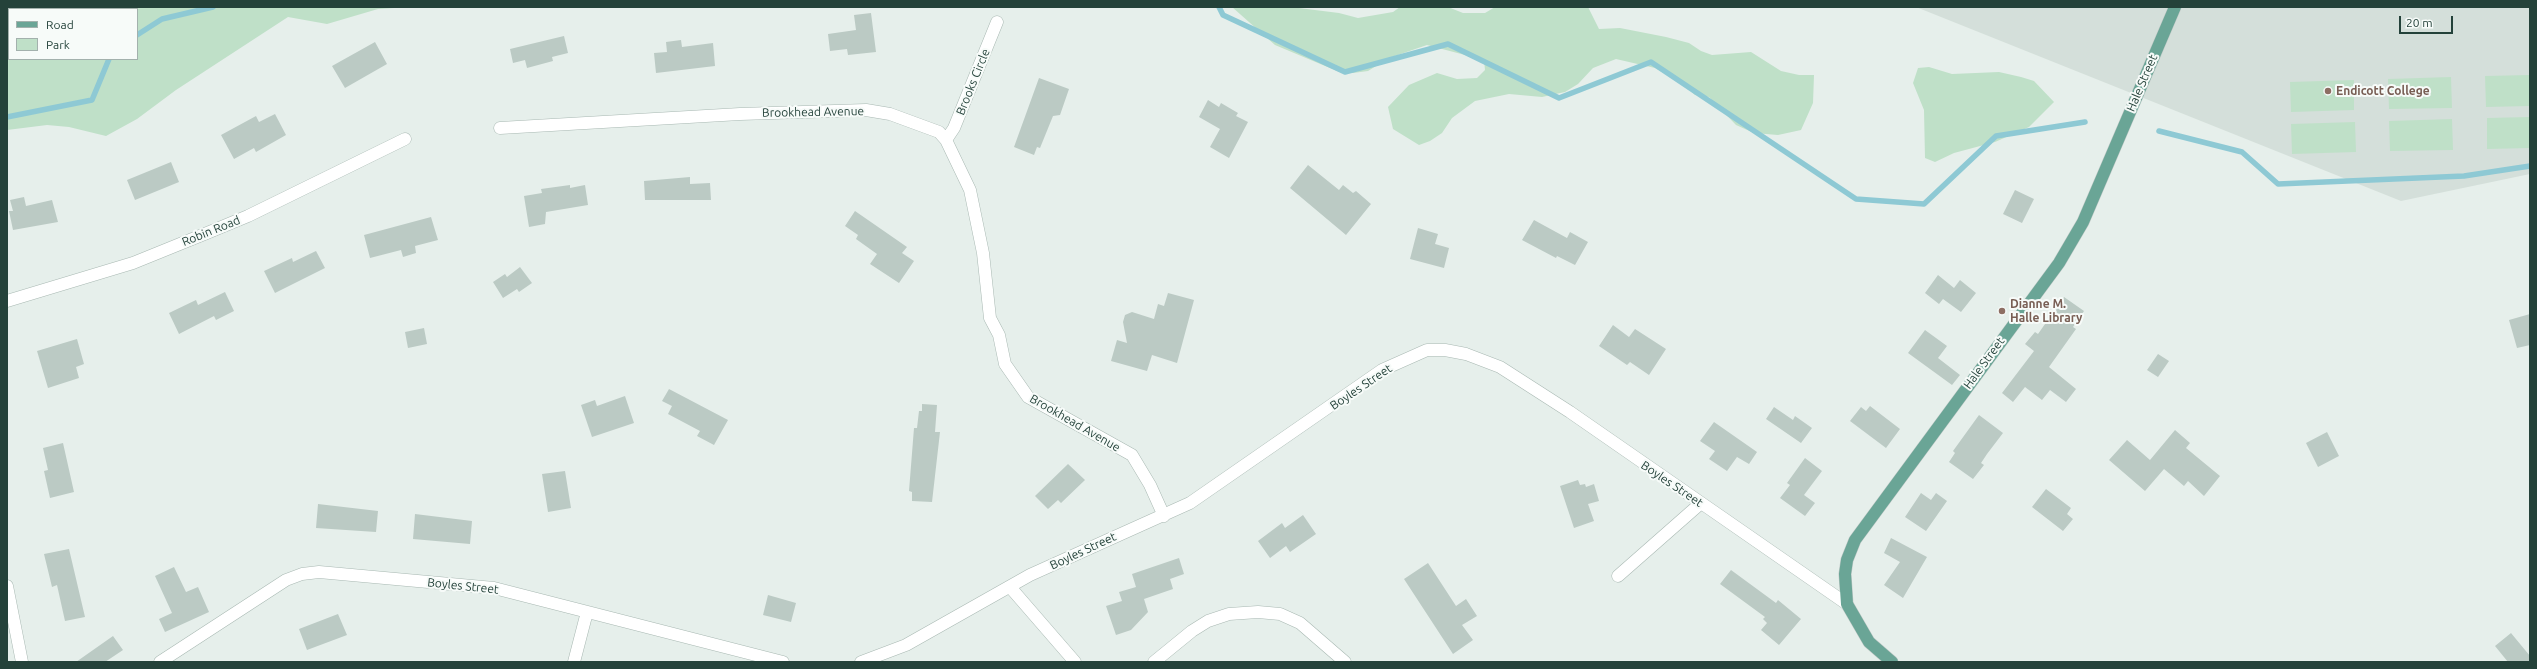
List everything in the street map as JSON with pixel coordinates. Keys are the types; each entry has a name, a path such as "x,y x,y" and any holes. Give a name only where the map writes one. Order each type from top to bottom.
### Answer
{"main road":[{"name":"Hale Street","path":"1892,662 1869,642 1847,604 1845,574 1847,560 1855,540 2059,263 2083,222 2175,7"}],"street":[{"name":"Brooks Circle","path":"946,140 954,128 997,22"},
{"name":"Brookhead Avenue","path":"500,128 740,114 866,110 890,114 919,123 939,132 946,140 963,172 974,206 984,253 990,318 999,335 1005,364 1028,397 1132,455 1150,484 1164,516"},
{"name":"Robin Road","path":"7,301 133,264 248,216 406,139"},
{"name":"Boyles Street","path":"861,662 906,645 1030,575 1190,503 1382,370 1427,350 1445,350 1466,354 1500,367 1847,604"},
{"path":"1618,576 1701,503"},
{"name":"Boyles Street","path":"160,662 267,591 302,574 319,572 494,588 783,662"},
{"path":"7,586 22,662"},
{"path":"1010,587 1075,662"},
{"path":"574,662 587,612"},
{"path":"1154,662 1192,631 1208,621 1229,614 1258,612 1280,614 1300,623 1345,662"}],"shaded area":[{"name":"Endicott College","path":"1916,7 2530,7 2530,174 2401,201"}],"green space":[{"path":"7,7 410,7 378,9 327,24 288,17 176,90 137,119 106,136 69,127 47,125 7,130"},
{"path":"1232,7 1291,7 1339,13 1358,18 1393,12 1400,7 1448,7 1463,13 1485,13 1495,7 1588,7 1599,29 1620,28 1666,37 1689,43 1701,51 1712,55 1751,52 1781,71 1799,75 1814,75 1813,103 1801,130 1778,135 1754,133 1736,125 1709,97 1695,95 1684,85 1655,68 1616,59 1593,68 1578,84 1565,92 1542,97 1509,94 1475,101 1452,118 1442,133 1430,141 1419,145 1393,129 1388,107 1409,85 1437,73 1457,79 1477,78 1485,70 1484,60 1427,45 1389,58 1368,71 1353,73 1337,71 1275,45"},
{"path":"1929,67 1952,74 1999,72 2021,77 2034,81 2054,102 2029,127 1995,142 1954,153 1935,162 1925,158 1924,110 1913,83 1918,68"},
{"path":"2530,75 2530,106 2486,107 2485,76"},
{"path":"2451,77 2452,108 2389,109 2388,79"},
{"path":"2354,80 2354,110 2291,112 2290,82"},
{"path":"2530,117 2530,148 2487,149 2487,118"},
{"path":"2452,119 2453,150 2390,151 2389,121"},
{"path":"2355,122 2356,152 2292,154 2291,124"}],"building":[{"path":"871,13 876,52 848,55 847,49 830,51 828,34 856,30 854,15"},
{"path":"564,36 568,53 552,57 553,61 527,68 525,60 513,63 510,49"},
{"path":"681,40 682,47 713,43 715,66 656,73 654,53 667,52 666,42"},
{"path":"375,42 387,64 345,88 332,66"},
{"path":"1039,78 1069,89 1060,115 1053,116 1040,148 1037,147 1034,155 1014,147"},
{"path":"1208,100 1219,107 1221,103 1238,113 1236,116 1248,122 1229,158 1210,147 1220,129 1199,117"},
{"path":"275,114 286,135 256,152 254,148 234,159 221,135 256,116 259,122"},
{"path":"171,162 179,182 135,200 127,180"},
{"path":"1308,165 1339,190 1343,185 1353,193 1356,191 1371,204 1346,235 1290,188"},
{"path":"690,177 690,184 710,183 711,200 645,200 644,181"},
{"path":"570,185 570,188 585,185 588,205 546,212 545,224 529,227 524,196 542,193 541,189"},
{"path":"2015,190 2034,199 2022,223 2003,214"},
{"path":"24,197 26,206 52,200 58,222 13,230 9,211 13,211 10,200"},
{"path":"855,211 907,247 902,253 914,261 899,283 870,264 877,254 856,239 858,235 845,226"},
{"path":"431,217 438,240 415,246 416,253 403,257 401,250 370,258 364,235"},
{"path":"1534,220 1567,238 1570,232 1588,242 1575,265 1557,256 1556,258 1522,240"},
{"path":"1418,228 1438,234 1435,244 1449,248 1444,268 1410,259"},
{"path":"316,251 325,268 275,293 264,271 292,258 293,262"},
{"path":"520,267 532,283 519,292 517,289 503,298 493,282 505,274 507,277"},
{"path":"1938,275 1954,288 1960,280 1976,293 1961,312 1943,299 1939,304 1925,293"},
{"path":"225,292 234,311 216,320 214,316 179,334 169,313 196,300 198,305"},
{"path":"1168,293 1194,300 1177,363 1152,355 1147,371 1111,361 1117,340 1127,343 1123,322 1125,315 1132,312 1154,319 1158,304 1164,306"},
{"path":"2064,297 2084,311 2073,327 2076,329 2049,367 2076,389 2066,402 2050,390 2042,400 2025,387 2013,402 2002,393 2034,351 2025,344 2035,332 2038,334"},
{"path":"2530,314 2530,345 2517,348 2509,320"},
{"path":"1613,325 1629,337 1635,329 1666,349 1649,375 1630,362 1627,365 1599,346"},
{"path":"424,328 427,344 408,348 405,332"},
{"path":"1925,330 1947,346 1938,358 1960,375 1952,385 1908,353"},
{"path":"77,339 84,364 76,367 79,378 48,388 37,351"},
{"path":"2158,354 2169,361 2158,377 2147,370"},
{"path":"669,389 728,420 714,445 697,436 700,431 668,414 672,406 662,401"},
{"path":"625,396 634,423 592,437 581,405 595,400 597,406"},
{"path":"922,404 937,405 935,432 940,432 932,502 912,501 912,492 909,491 914,428 917,428 919,411 922,411"},
{"path":"1870,406 1900,429 1886,448 1850,421 1861,407 1866,411"},
{"path":"1774,407 1793,420 1795,416 1812,428 1801,443 1766,419"},
{"path":"1979,415 2003,433 1981,463 1984,465 1973,479 1949,462 1955,453 1953,451"},
{"path":"1714,422 1757,452 1749,464 1737,457 1727,471 1709,459 1715,451 1700,441"},
{"path":"2175,430 2190,443 2186,448 2220,476 2204,496 2188,481 2184,486 2164,469 2145,491 2109,460 2127,440 2150,460"},
{"path":"2327,432 2339,456 2318,467 2306,443"},
{"path":"63,443 74,492 50,498 44,471 48,470 43,448"},
{"path":"1805,458 1822,471 1804,495 1815,503 1805,516 1780,498 1790,485 1787,483"},
{"path":"1068,464 1085,480 1061,503 1058,500 1048,509 1035,496"},
{"path":"565,471 571,508 548,512 542,474"},
{"path":"1578,480 1580,485 1585,484 1586,487 1594,484 1599,501 1588,504 1594,521 1574,528 1560,486"},
{"path":"2046,489 2071,508 2067,514 2073,519 2063,531 2032,507"},
{"path":"1921,493 1931,500 1936,493 1947,501 1926,531 1905,517"},
{"path":"318,504 378,511 376,532 316,528"},
{"path":"415,514 472,521 470,544 413,539"},
{"path":"1303,515 1316,534 1290,552 1286,546 1270,558 1258,541 1282,523 1285,528"},
{"path":"1891,538 1927,557 1903,598 1884,585 1900,562 1884,553"},
{"path":"69,549 85,617 65,621 57,585 52,587 44,554"},
{"path":"1179,558 1184,574 1170,579 1173,589 1144,599 1148,612 1131,630 1116,635 1106,606 1122,601 1119,592 1136,587 1132,574"},
{"path":"1428,563 1456,606 1466,599 1477,616 1462,625 1473,640 1453,654 1404,579"},
{"path":"174,567 186,592 198,587 209,612 165,632 159,619 172,613 155,576"},
{"path":"1731,570 1776,603 1778,600 1801,619 1779,645 1761,630 1767,623 1763,619 1765,617 1720,584"},
{"path":"768,595 796,603 791,622 763,615"},
{"path":"338,614 347,635 307,650 299,629"},
{"path":"2511,633 2530,656 2530,662 2508,662 2495,646"},
{"path":"113,636 123,650 105,662 76,662"}],"waterway":[{"path":"138,34 162,19 213,7"},
{"path":"1219,7 1223,15 1345,72 1448,44 1559,98 1651,62 1856,199 1924,204 1996,136 2085,122"},
{"path":"7,117 92,100 109,60"},
{"path":"2159,131 2242,152 2278,184 2464,176 2530,166"}],"place":[{"name":"Endicott College","path":"2328,91"},
{"name":"Dianne M. Halle Library","path":"2002,311"}]}
